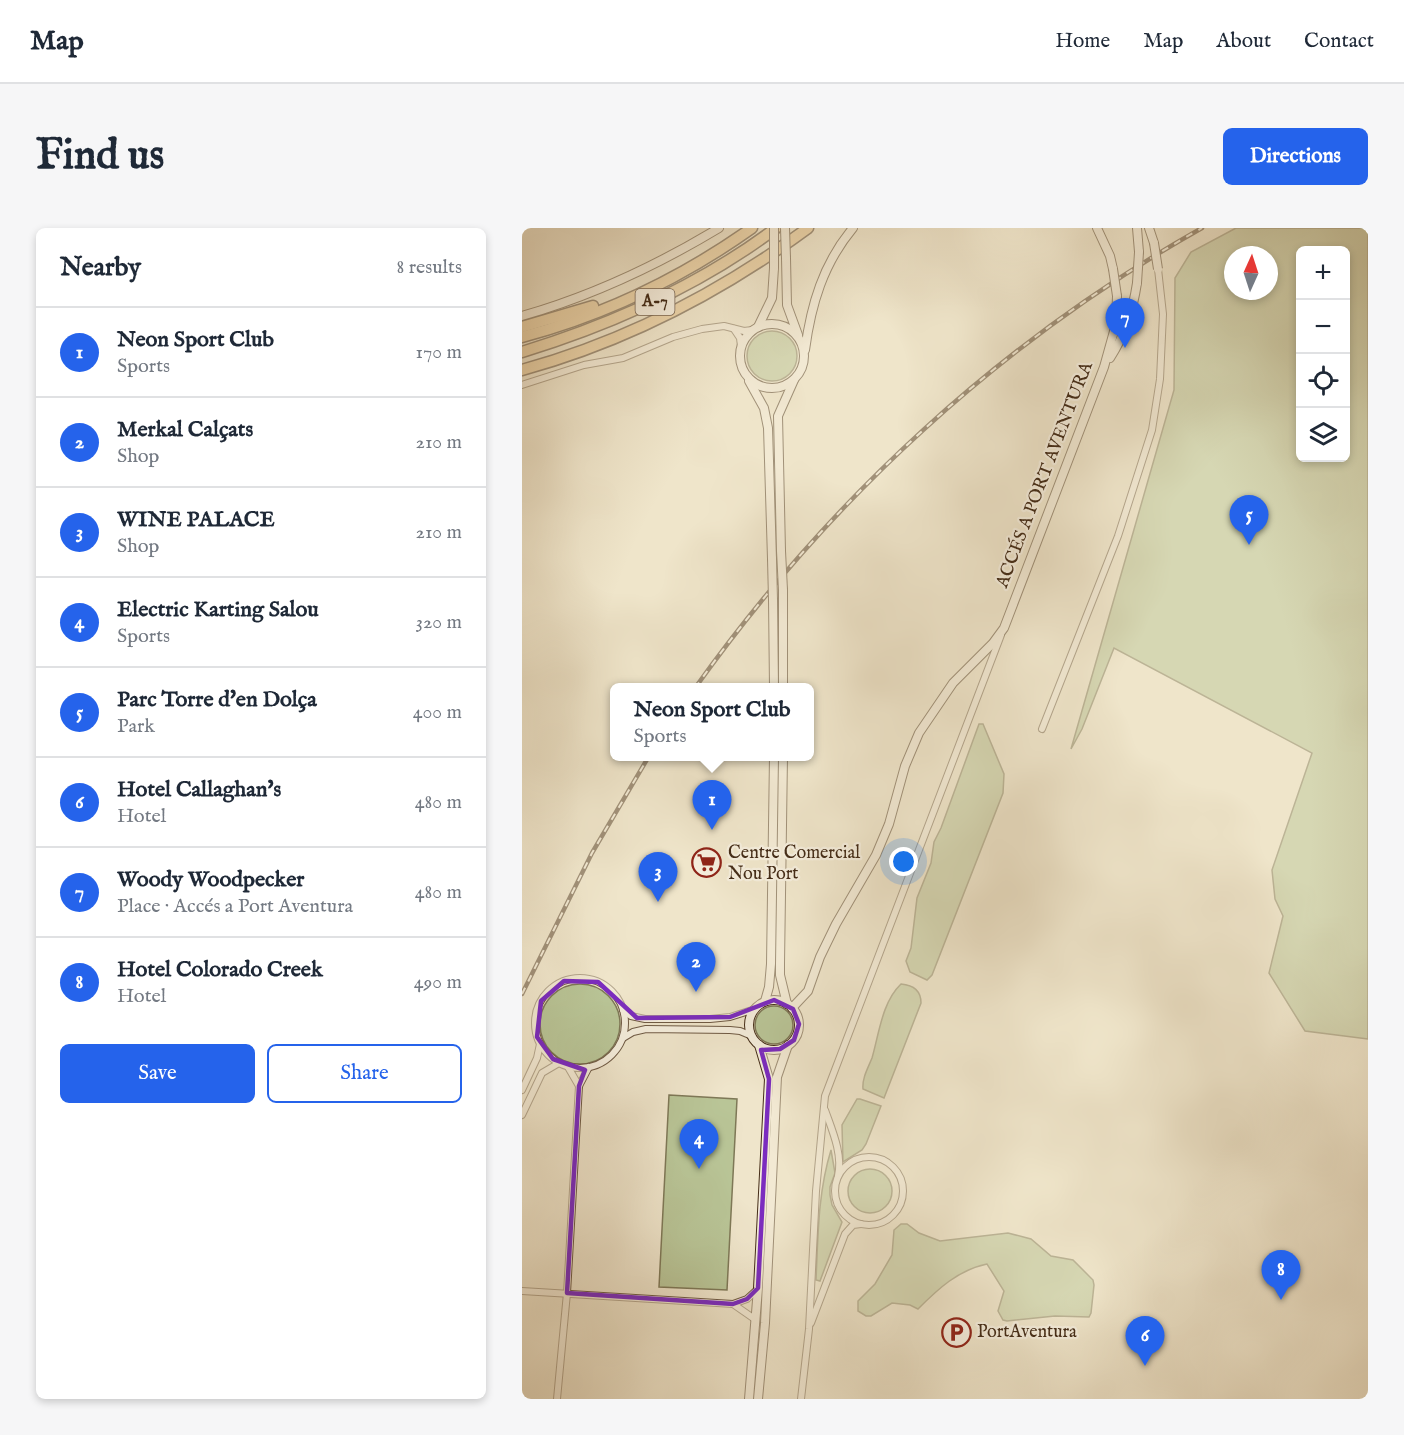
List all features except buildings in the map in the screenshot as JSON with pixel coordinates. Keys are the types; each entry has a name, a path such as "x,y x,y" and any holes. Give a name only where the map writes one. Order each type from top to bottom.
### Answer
{"highway":[{"name":"A-7","path":"522,337 592,314 645,291 733,242 752,228"},
{"name":"A-7","path":"522,352 567,338 660,300 710,272 775,228"},
{"path":"522,369 601,344 662,318 728,282 808,228"},
{"path":"522,327 628,294 645,291"}],"street":[{"path":"522,316 562,304 624,279 654,265 719,228"},
{"path":"755,329 772,298 775,228"},
{"path":"785,228 787,305 802,345 804,360"},
{"path":"783,683 778,416 804,360 809,321 820,283 833,255 853,228"},
{"name":"ACCÉS A PORT AVENTURA","path":"809,1329 816,1191 825,1096 1104,367 1114,331 1117,297 1110,256 1097,228"},
{"path":"1104,367 1120,343 1132,307 1137,283 1139,252 1137,228"},
{"path":"1042,729 1118,536 1152,430 1161,379 1163,314 1151,228"},
{"path":"741,347 745,338 765,324 781,325 799,338"},
{"path":"522,385 584,365 623,358 673,337 702,329 716,326 744,331 755,329"},
{"path":"734,328 740,338 741,366 764,408 768,428 774,683"},
{"path":"747,378 763,387 772,388 789,384 796,378"},
{"name":"ACCÉS A PORT AVENTURA","path":"790,1006 808,991 826,943 876,855 889,824 905,766 920,733 943,696 993,643 1004,628"},
{"path":"765,1001 771,964 774,761"},
{"path":"758,1399 765,1323 777,1077 788,1046 799,1029 798,1016 790,1006 780,975 783,761"},
{"path":"583,979 598,982 616,996 623,1010 625,1020 622,1038 612,1055 601,1063 589,1067 568,1067 548,1055 540,1043 535,1022 538,1008 545,995 564,981 583,979"},
{"path":"623,1010 631,1016 645,1019 710,1019 730,1017 755,1009 765,1001 779,1000 790,1006"},
{"path":"749,1399 758,1288 769,1079 759,1045 752,1036 749,1022 755,1009"},
{"path":"622,1038 646,1029 730,1030 752,1036"},
{"path":"522,1090 537,1058 540,1043"},
{"path":"759,1045 771,1050 788,1046"},
{"path":"522,1115 542,1073 559,1063"},
{"path":"568,1067 579,1086"},
{"path":"557,1399 567,1293 579,1086 589,1067"},
{"path":"824,1107 835,1139 839,1169 835,1194 838,1204 852,1220 862,1224"},
{"path":"801,1399 809,1329 845,1234 853,1225 872,1225 883,1222 897,1211 903,1197 903,1188 897,1171 882,1159 863,1158 846,1166 836,1184"},
{"path":"522,1291 733,1304 747,1299 758,1288"},
{"path":"733,1304 756,1320"}],"highlighted area":[{"path":"564,981 598,982 637,1018 730,1017 774,1000 793,1009 799,1024 794,1040 780,1049 761,1050 769,1079 758,1288 747,1299 733,1304 567,1293 579,1086 585,1070 553,1059 537,1037 541,1001"}],"green space":[{"path":"1236,228 1368,228 1368,1039 1305,1031 1269,973 1283,916 1275,899 1272,870 1312,753 1114,648 1082,729 1071,749 1174,390 1175,278 1191,252"},
{"path":"767,331 777,331 790,338 797,351 797,361 790,374 777,381 767,381 758,377 751,370 747,361 747,351 751,342 758,335"},
{"path":"979,724 983,724 1004,774 1003,793 932,975 927,980 910,972 906,961 911,948 917,898 931,863 934,842"},
{"path":"580,984 595,987 608,996 617,1009 620,1024 617,1039 608,1052 595,1061 580,1064 565,1061 552,1052 543,1039 540,1024 543,1009 552,996 565,987"},
{"path":"901,984 916,989 921,1003 884,1098 863,1089 863,1081 872,1058 885,1009"},
{"path":"774,1006 788,1011 793,1025 788,1039 774,1044 760,1039 755,1025 760,1011"},
{"path":"669,1095 737,1099 727,1290 659,1287"},
{"path":"857,1099 881,1106 862,1150 843,1162 842,1125"},
{"path":"831,1150 835,1173 830,1195 832,1205 842,1222 820,1281 816,1280 819,1214 823,1182"},
{"path":"870,1169 886,1175 892,1191 886,1207 870,1213 854,1207 848,1191 854,1175"},
{"path":"901,1224 907,1224 919,1233 940,1241 1008,1233 1031,1239 1051,1256 1073,1260 1093,1280 1091,1313 1089,1317 1055,1316 1003,1320 998,1311 1004,1291 987,1264 958,1276 918,1309 910,1305 892,1303 871,1316 866,1316 858,1311 858,1301 875,1284 892,1255 894,1230"}],"railway":[{"path":"699,683 747,619 802,553 861,490 923,430 1057,321 1128,272 1202,228"},
{"path":"522,994 592,853 646,761"}],"place":[{"name":"Woody Woodpecker","path":"1125,348"},
{"name":"Parc Torre d'en Dolça","path":"1249,545"},
{"name":"Neon Sport Club","path":"712,830"},
{"name":"Centre Comercial Nou Port","path":"707,863"},
{"name":"WINE PALACE","path":"658,902"},
{"name":"Merkal Calçats","path":"696,992"},
{"name":"Electric Karting Salou","path":"699,1169"},
{"name":"Hotel Colorado Creek","path":"1281,1300"},
{"name":"PortAventura","path":"956,1332"},
{"name":"Hotel Callaghan's","path":"1145,1366"}]}
